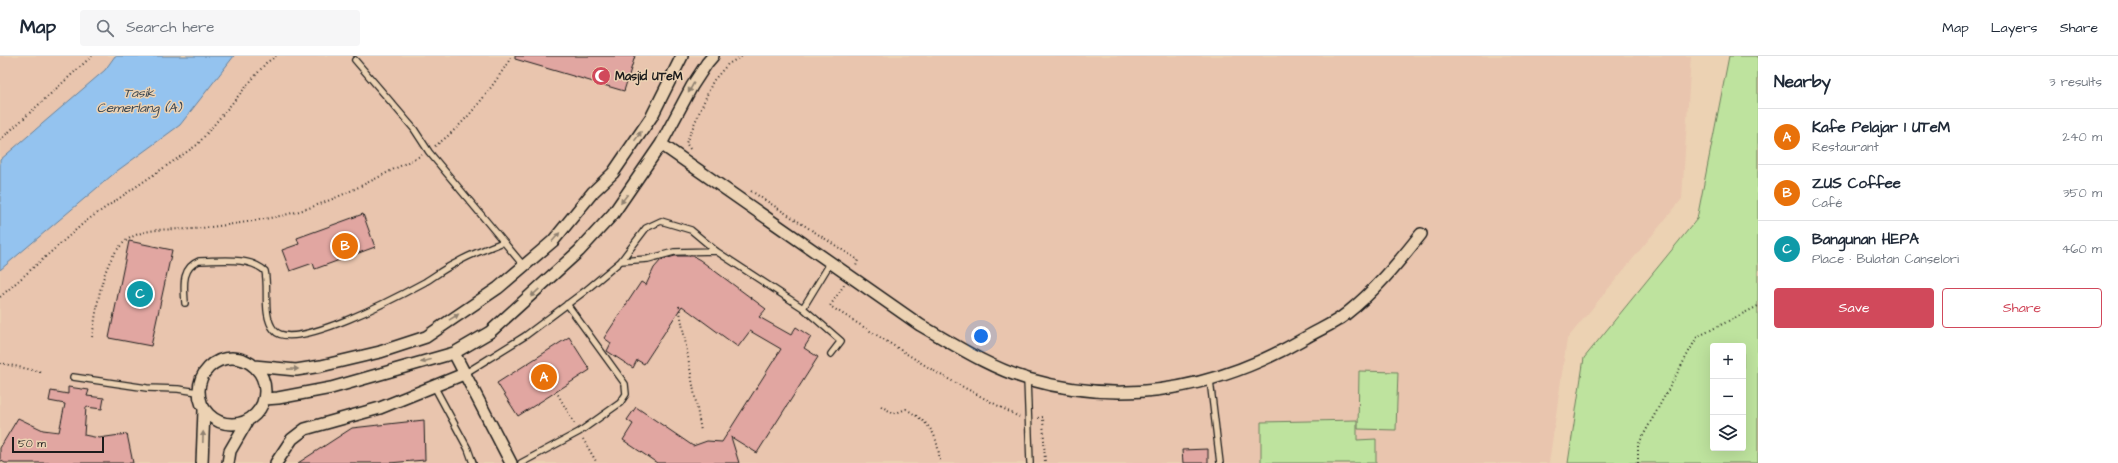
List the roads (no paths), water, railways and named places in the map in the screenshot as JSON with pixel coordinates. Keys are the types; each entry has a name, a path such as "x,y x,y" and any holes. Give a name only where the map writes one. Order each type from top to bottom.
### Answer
{"street":[{"path":"254,366 296,370 321,366 380,352 426,337 498,288 523,265 553,241 593,192 613,173 652,116 682,56"},
{"path":"264,399 278,398 331,388 454,353 490,332 579,251 613,214 661,144 692,86 706,63 713,56"},
{"path":"661,144 920,325 997,367 1027,379 1067,389 1111,393 1150,391 1188,386 1210,380 1275,355 1346,314 1393,269 1421,234"},
{"path":"454,353 511,463"},
{"path":"202,463 204,410 198,392 199,383 204,372 214,363 222,359 239,358 254,366 262,375 265,387 264,399 261,407 248,420 230,451 228,463"},
{"path":"276,463 292,439 306,429 380,408 464,374"},
{"path":"204,410 214,420 226,424 240,424 248,420"}],"lane":[{"path":"355,60 414,129 429,152 523,265"},
{"path":"464,374 501,352 567,304 621,261 646,228 661,221 692,230 716,252 803,308 841,341 831,354"},
{"path":"185,303 184,278 192,264 199,261 251,262 260,265 265,271 269,321 274,331 282,336 292,336 343,322 406,292 456,262 503,242"},
{"path":"621,261 648,259 674,252 716,252"},
{"path":"803,308 831,262"},
{"path":"521,463 579,432 620,403 626,394 625,384 567,304"},
{"path":"73,377 148,388 178,388 198,392"},
{"path":"1027,379 1030,463"},
{"path":"1210,380 1220,463"},
{"path":"434,386 468,449 473,463"}],"water":[{"name":"Tasik Cemerlang (A)","path":"115,56 234,56 180,125 117,171 0,270 0,160 105,70"}],"place":[{"name":"Masjid UTeM","path":"601,76"},
{"name":"ZUS Coffee","path":"345,246"},
{"name":"Bangunan HEPA","path":"140,294"},
{"name":"Kafe Pelajar 1 UTeM","path":"544,377"}]}
